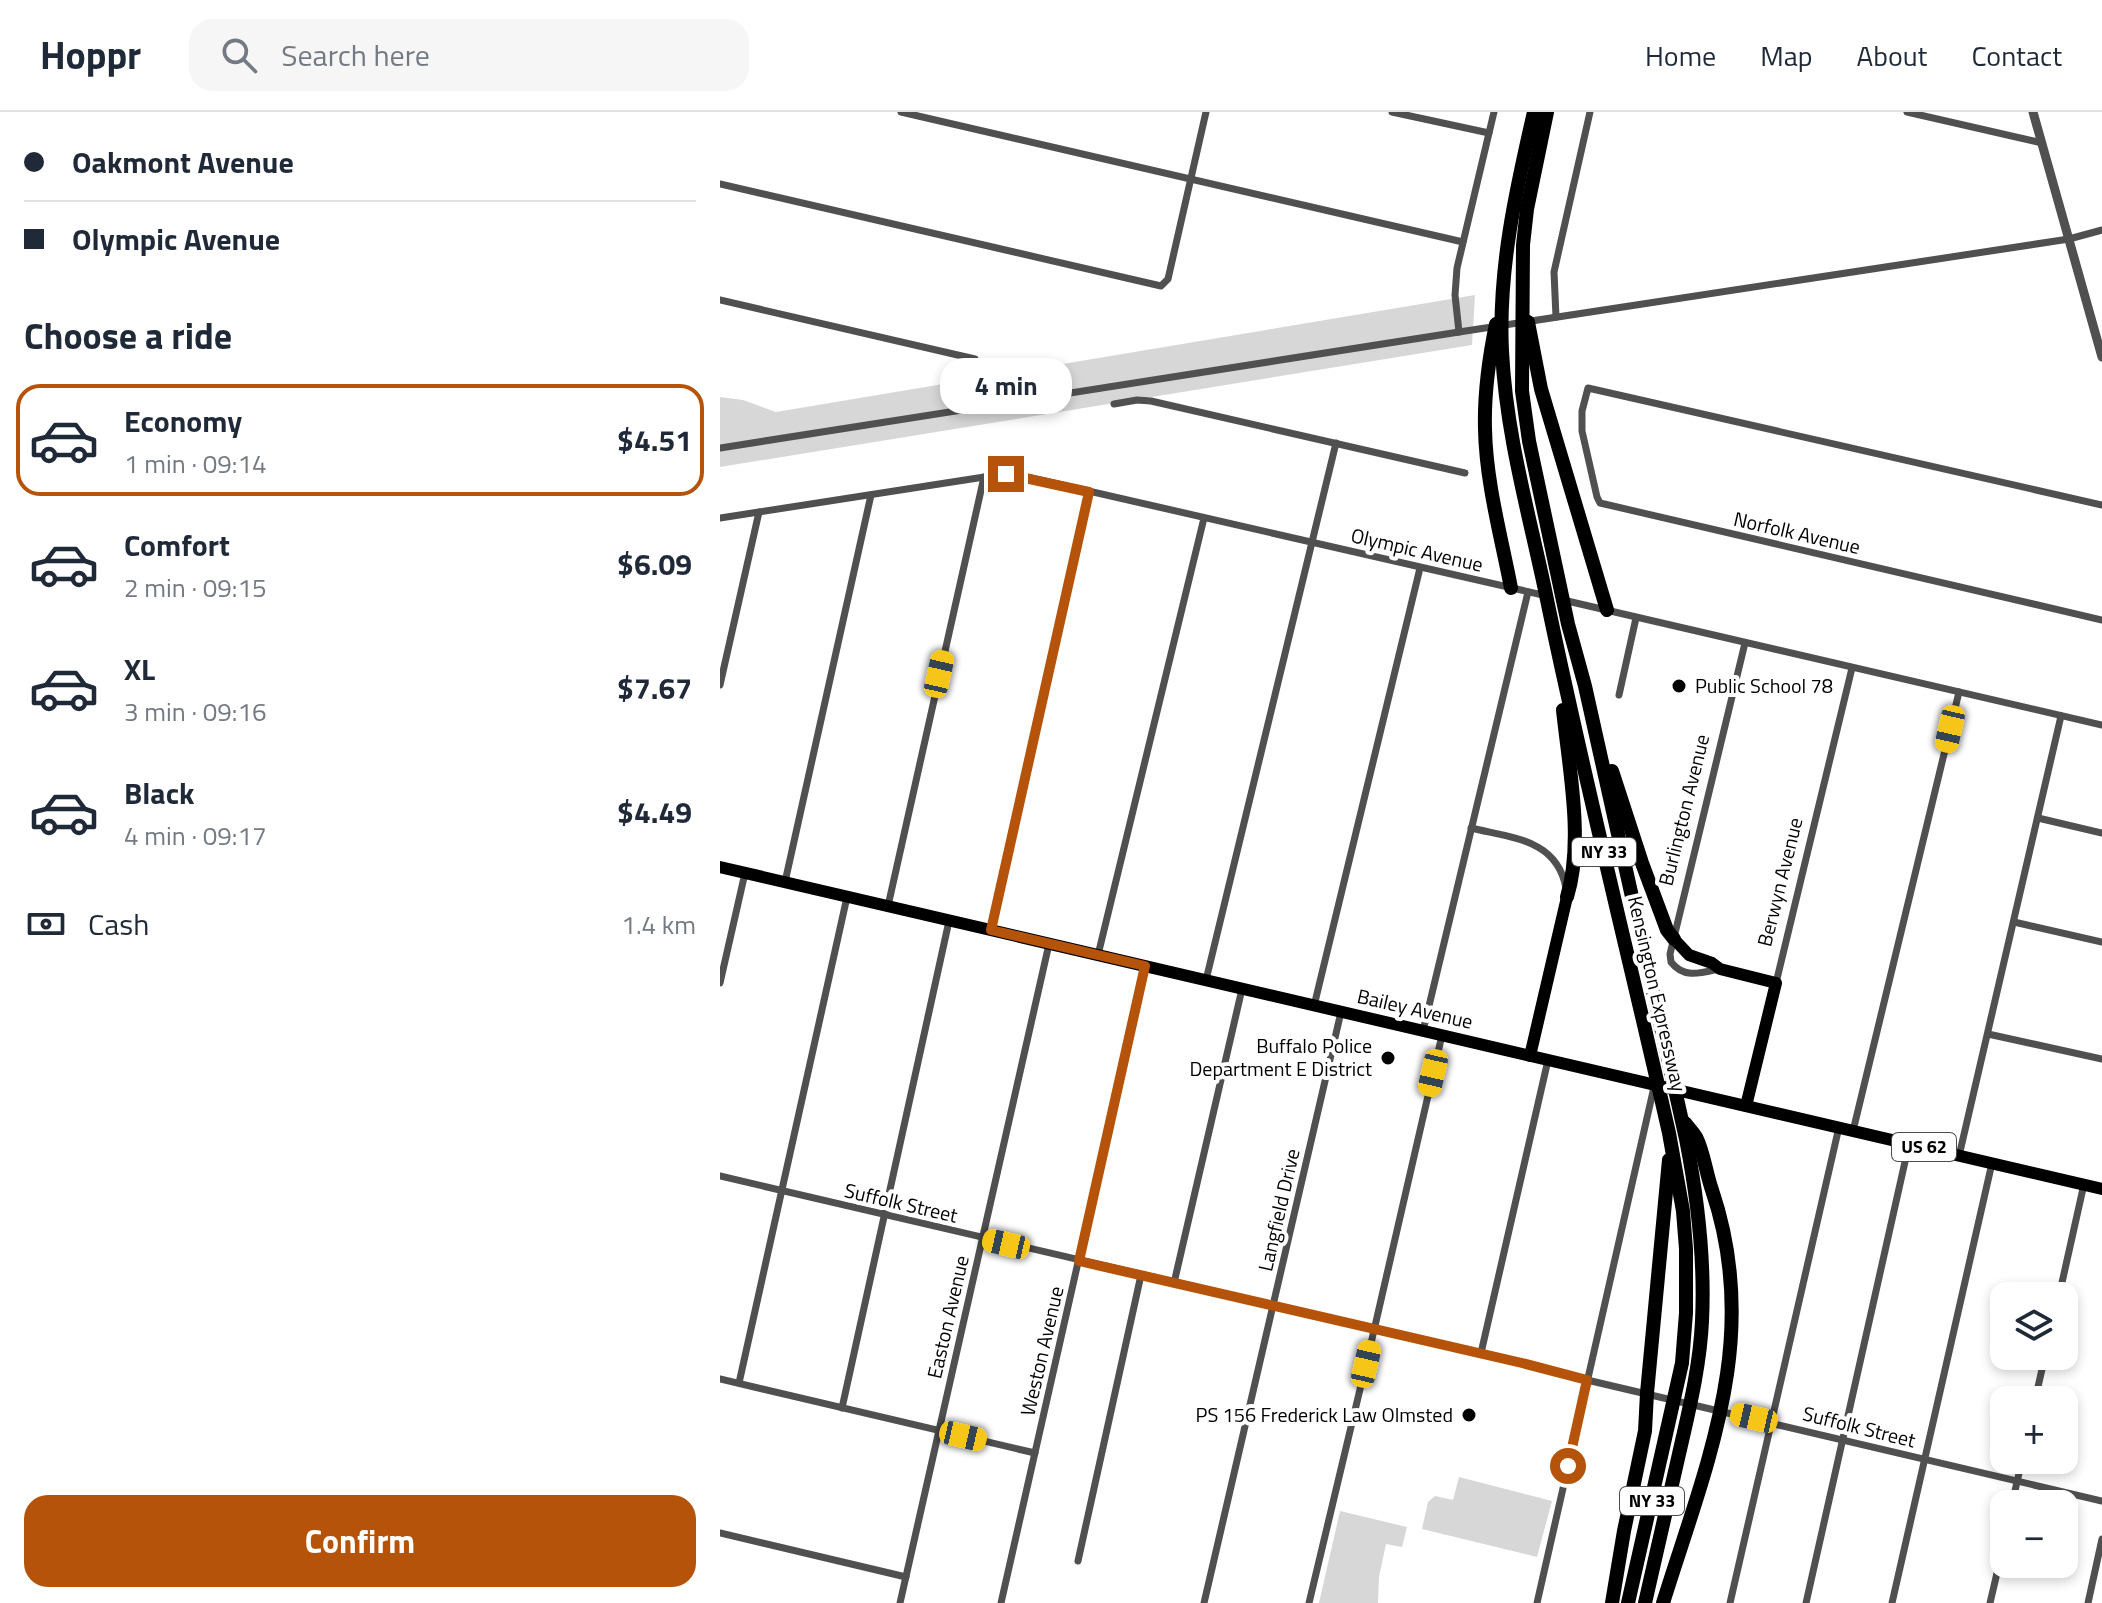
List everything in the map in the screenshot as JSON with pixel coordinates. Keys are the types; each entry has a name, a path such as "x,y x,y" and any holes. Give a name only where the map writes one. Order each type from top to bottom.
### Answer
{"highway":[{"path":"1511,588 1486,452 1485,411 1504,289 1513,204 1534,112"},
{"path":"1547,112 1527,209 1523,245 1522,283 1527,345 1607,610"},
{"path":"1537,154 1557,112"},
{"name":"Kensington Expressway","path":"1527,345 1522,391 1529,441 1682,1119 1691,1138 1702,1238 1703,1296 1697,1366 1645,1603"},
{"name":"Kensington Expressway","path":"1496,348 1513,448 1670,1138 1683,1211 1686,1313 1682,1363 1628,1603"},
{"path":"1558,654 1574,825 1574,859 1567,897"},
{"path":"1585,686 1642,863 1667,930 1674,939"},
{"path":"1612,1603 1645,1431 1670,1138"},
{"path":"1663,1603 1710,1452 1731,1345 1733,1291 1728,1250 1721,1215 1691,1138"}],"main road":[{"name":"Bailey Avenue","path":"720,867 2102,1189"},
{"path":"1530,1056 1567,897"},
{"path":"1674,939 1689,955 1720,969 1776,983"},
{"name":"Berwyn Avenue","path":"1746,1106 1776,983"}],"street":[{"path":"901,112 1463,242"},
{"path":"720,184 1158,286 1166,282 1206,112"},
{"path":"1392,112 1489,133"},
{"path":"1459,332 1455,295 1457,268 1494,112"},
{"path":"1556,317 1554,272 1590,112"},
{"path":"1907,112 2042,143"},
{"path":"2033,112 2100,339 2102,357"},
{"path":"720,448 2069,239 2102,230"},
{"path":"720,300 975,359"},
{"name":"Norfolk Avenue","path":"2102,505 1588,388 1582,411 1582,431 1600,503 2102,620"},
{"path":"1114,404 1151,401 1465,473"},
{"path":"1206,980 1336,443"},
{"name":"Olympic Avenue","path":"720,518 1014,474 2102,725"},
{"path":"888,906 984,477"},
{"path":"991,930 1089,492"},
{"path":"785,882 871,495"},
{"path":"720,685 759,512"},
{"path":"1098,955 1204,518"},
{"path":"1314,1006 1420,568"},
{"path":"1423,1031 1528,592"},
{"path":"1619,695 1636,618"},
{"name":"Burlington Avenue","path":"1674,939 1745,643"},
{"name":"Berwyn Avenue","path":"1776,983 1852,668"},
{"path":"1853,1131 1959,692"},
{"path":"1959,1156 2061,716"},
{"path":"2038,818 2102,833"},
{"path":"1471,828 1526,841 1551,855 1561,868 1567,897"},
{"path":"720,983 745,873"},
{"path":"739,1383 847,897"},
{"path":"842,1408 949,921"},
{"path":"2014,922 2102,942"},
{"name":"Easton Avenue","path":"900,1603 1049,944"},
{"name":"Weston Avenue","path":"1001,1603 1145,966"},
{"path":"1174,1283 1242,989"},
{"name":"Langfield Drive","path":"1204,1603 1341,1012"},
{"path":"1988,1034 2102,1059"},
{"path":"1309,1603 1442,1035"},
{"path":"1481,1353 1548,1060"},
{"path":"1537,1603 1655,1085"},
{"path":"1730,1603 1839,1127"},
{"path":"1806,1603 1909,1144"},
{"path":"1892,1603 1992,1163"},
{"name":"Suffolk Street","path":"720,1176 2102,1501"},
{"path":"2062,1282 2084,1184"},
{"path":"1078,1561 1141,1275"},
{"path":"720,1379 1035,1453"},
{"path":"2015,1490 2019,1474"},
{"path":"720,1533 906,1577"},
{"path":"2088,1603 2102,1539"},
{"path":"1990,1603 1996,1578"}],"shaded area":[{"path":"1475,295 1472,345 720,467 720,397 743,400 776,412"},
{"path":"1459,1477 1552,1501 1537,1557 1422,1529 1428,1502 1435,1496 1453,1500"},
{"path":"1340,1511 1407,1527 1402,1547 1386,1544 1379,1577 1378,1603 1319,1603"}],"place":[{"name":"Public School 78","path":"1679,686"},
{"name":"Buffalo Police Department E District","path":"1388,1058"},
{"name":"PS 156 Frederick Law Olmsted","path":"1469,1415"}],"route":[{"path":"1006,474 1089,492 991,930 1145,966 1079,1261 1587,1380 1568,1466"}]}
